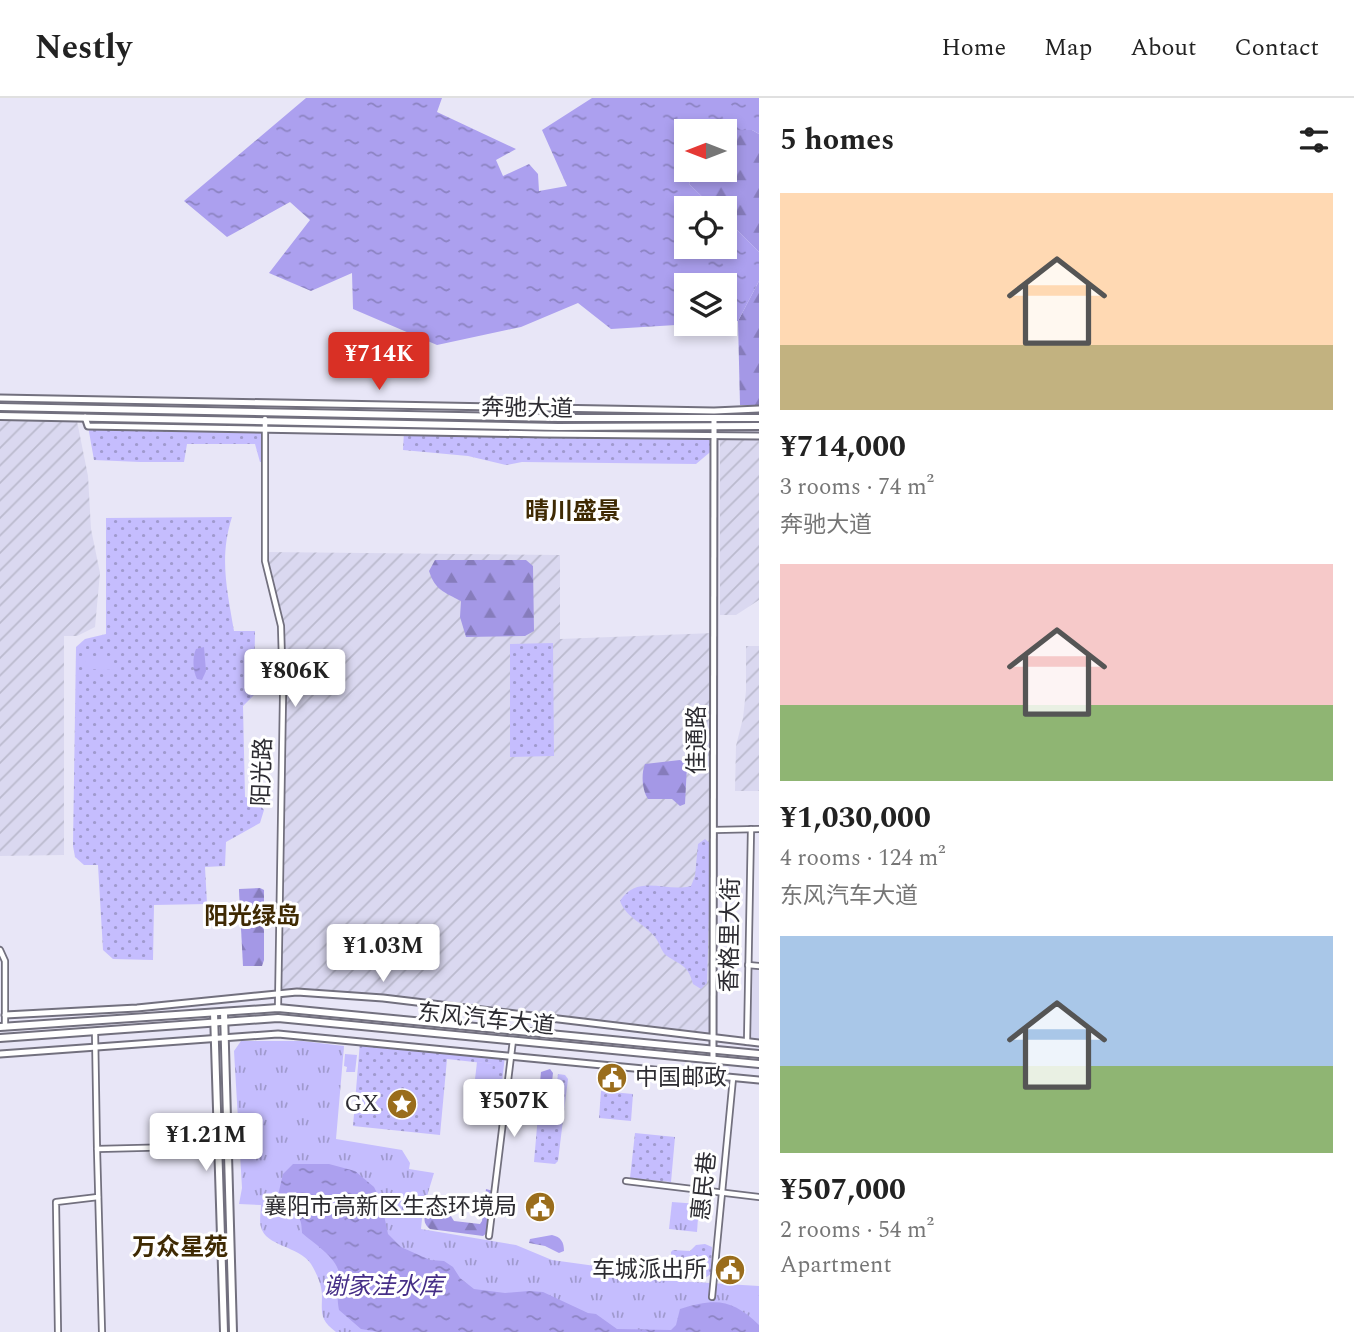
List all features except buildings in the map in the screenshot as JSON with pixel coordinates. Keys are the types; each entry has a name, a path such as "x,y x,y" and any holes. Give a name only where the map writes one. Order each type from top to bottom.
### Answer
{"main road":[{"name":"奔驰大道","path":"0,407 188,411 265,420 759,418"},
{"name":"奔驰大道","path":"0,416 715,432 759,426"},
{"name":"东风汽车大道","path":"3,1027 278,1008 759,1054"},
{"path":"224,1012 233,1332"},
{"path":"214,1013 224,1332"},
{"name":"东风汽车大道","path":"0,1038 278,1017 759,1064"}],"street":[{"path":"0,398 714,411 759,409"},
{"path":"188,401 188,411"},
{"name":"阳光路","path":"265,420 265,561 281,626 283,696 279,810 278,1008"},
{"name":"佳通路","path":"713,1060 714,420"},
{"path":"715,432 759,436"},
{"name":"香格里大街","path":"747,1042 751,829"},
{"path":"714,830 759,829"},
{"path":"0,950 5,961 3,1027"},
{"path":"748,965 759,966"},
{"path":"5,1015 137,1008 297,992 383,998 759,1043"},
{"path":"95,1031 102,1332"},
{"path":"0,1054 278,1034 759,1080"},
{"path":"489,1236 513,1040"},
{"name":"惠民巷","path":"712,1297 733,1078"},
{"path":"97,1149 219,1146"},
{"path":"626,1181 759,1197"},
{"path":"58,1332 56,1202 98,1197"}],"shaded area":[{"path":"0,421 77,421 88,476 91,529 100,573 95,627 77,636 64,636 64,855 0,856"},
{"path":"720,439 759,439 759,600 736,615 720,615"},
{"path":"265,552 560,555 560,639 714,633 714,1038 383,998 278,994 283,696 281,626"},
{"path":"746,646 759,646 759,791 735,791 736,746 746,691"},
{"path":"748,965 759,966 759,1043 747,1042"}],"green space":[{"path":"737,130 752,130 759,134 759,252 737,230 737,196 702,196 689,184 737,182"},
{"path":"759,281 759,405 740,405 738,321"},
{"path":"88,426 265,428 265,462 260,462 255,444 187,444 184,462 94,460"},
{"path":"404,431 715,436 715,448 696,464 522,462 506,465 468,456 403,450"},
{"path":"232,517 225,560 234,631 255,631 254,695 243,706 245,797 256,800 264,810 260,823 226,842 225,866 205,867 207,904 154,905 153,960 113,959 103,950 98,865 84,865 75,857 73,846 76,647 85,639 106,634 106,518"},
{"path":"435,560 526,560 533,566 534,631 525,636 466,637 460,617 461,601 441,590 431,577 429,571"},
{"path":"553,643 554,756 510,757 510,644"},
{"path":"86,656 114,656 114,670 86,669"},
{"path":"680,760 687,765 685,804 680,806 672,799 648,799 643,782 645,764"},
{"path":"705,839 711,844 707,983 701,989 693,984 684,967 665,954 651,932 631,917 620,901 635,888 644,886 691,886 695,876 698,844"},
{"path":"239,889 264,890 264,960 262,966 243,966"},
{"path":"241,1041 302,1041 344,1046 336,1139 402,1150 410,1163 409,1169 434,1173 423,1209 421,1229 516,1245 552,1260 617,1269 645,1279 759,1286 759,1332 336,1332 323,1315 321,1287 311,1264 299,1253 275,1242 264,1233 260,1222 261,1205 239,1204 242,1188 234,1051"},
{"path":"360,1042 505,1056 501,1091 490,1090 492,1064 447,1059 440,1135 353,1126"},
{"path":"345,1054 357,1055 355,1072 346,1072"},
{"path":"477,1062 493,1064 490,1090 474,1088"},
{"path":"550,1069 553,1073 551,1091 545,1097 539,1093 541,1072"},
{"path":"558,1074 565,1075 568,1079 558,1161 555,1164 534,1162 538,1115 545,1110 553,1111"},
{"path":"601,1091 633,1094 631,1121 599,1118"},
{"path":"635,1133 675,1137 671,1182 630,1178"},
{"path":"486,1189 493,1191 488,1232 483,1236 430,1229 426,1224 425,1213 434,1209 449,1213 454,1221 480,1224"},
{"path":"672,1202 699,1204 697,1232 669,1229"},
{"path":"705,1244 712,1247 711,1274 697,1279 688,1262 671,1255 671,1252 690,1251 696,1245"}],"water":[{"path":"306,98 442,98 437,112 516,149 496,160 503,176 529,164 538,174 539,191 567,186 542,130 592,98 759,98 759,134 752,130 737,130 737,119 674,119 674,182 690,182 702,196 674,196 674,259 737,259 737,230 759,252 759,281 738,321 737,273 674,273 674,325 611,329 578,303 521,327 437,345 353,309 352,273 311,291 269,273 310,220 290,202 227,237 184,201"},
{"path":"204,647 206,671 202,680 197,679 194,660 196,649"},
{"name":"谢家洼水库","path":"293,1164 329,1164 355,1171 374,1187 381,1201 388,1234 401,1247 430,1260 444,1261 474,1289 505,1293 543,1292 588,1313 596,1314 617,1329 671,1330 676,1325 680,1309 704,1303 723,1303 749,1316 759,1325 759,1332 379,1332 361,1329 339,1310 339,1276 335,1264 302,1233 301,1221 296,1214 283,1213 276,1204 283,1174"},
{"path":"552,1235 561,1240 564,1251 559,1253 545,1246 529,1243 530,1239"}],"place":[{"name":"中国邮政","path":"612,1078"},
{"name":"GX","path":"402,1104"},
{"name":"襄阳市高新区生态环境局","path":"540,1207"},
{"name":"车城派出所","path":"730,1270"}],"district":[{"name":"晴川盛景","path":"573,512"},
{"name":"阳光绿岛","path":"252,917"},
{"name":"万众星苑","path":"180,1248"}]}
